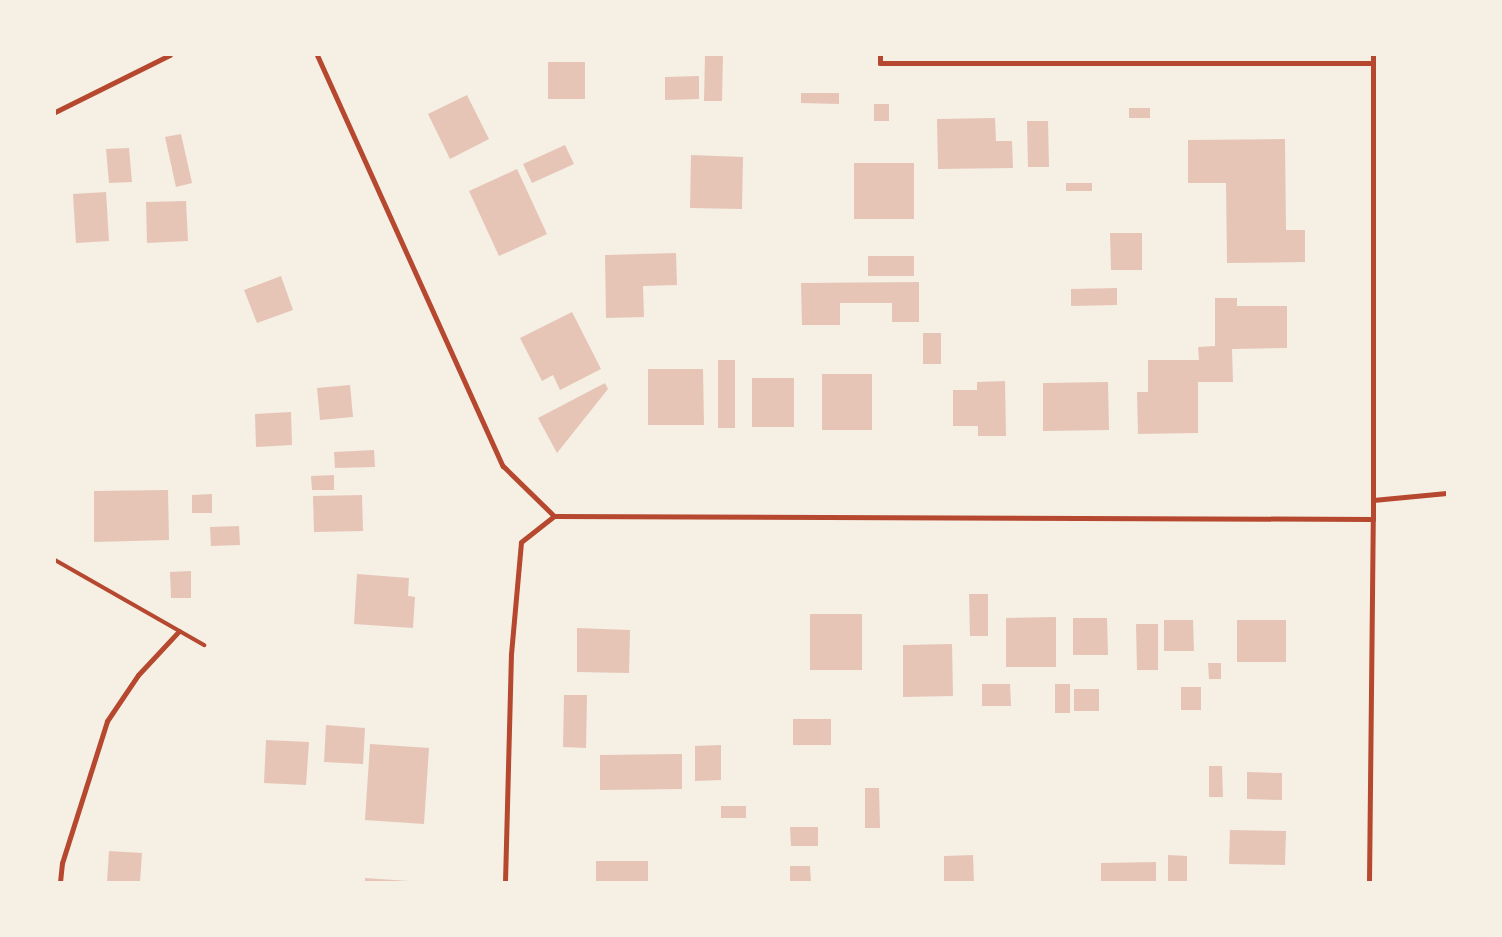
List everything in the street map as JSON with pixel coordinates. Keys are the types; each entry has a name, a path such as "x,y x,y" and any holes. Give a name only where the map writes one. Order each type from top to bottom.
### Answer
{"street":[{"path":"55,112 170,55"},
{"path":"317,55 503,466 554,516"},
{"path":"880,55 880,63 1373,63"},
{"path":"1369,882 1373,519 1373,55"},
{"path":"1373,500 1447,493"},
{"path":"505,882 511,654 521,542 554,516 1373,519"},
{"path":"60,882 62,863 107,721 138,675 179,631"}],"lane":[{"path":"55,560 204,645"}],"building":[{"path":"705,55 723,55 722,101 704,101"},
{"path":"548,62 585,62 585,99 548,99"},
{"path":"699,76 699,99 665,100 665,77"},
{"path":"801,93 839,93 839,104 801,103"},
{"path":"467,95 489,139 450,159 428,114"},
{"path":"874,104 889,104 889,121 874,121"},
{"path":"1129,108 1150,108 1150,118 1129,118"},
{"path":"995,118 996,141 1012,141 1013,168 938,169 937,119"},
{"path":"1027,121 1048,121 1049,167 1028,167"},
{"path":"181,134 192,183 176,187 165,137"},
{"path":"1285,139 1286,230 1305,230 1305,262 1227,263 1226,183 1188,183 1188,140"},
{"path":"565,145 574,164 532,183 523,164"},
{"path":"129,148 132,182 109,183 106,149"},
{"path":"691,155 743,157 742,209 690,208"},
{"path":"854,163 914,163 914,219 854,219"},
{"path":"517,169 547,234 499,256 469,191"},
{"path":"1066,183 1092,183 1092,191 1066,191"},
{"path":"106,192 109,241 76,243 73,194"},
{"path":"186,201 188,241 147,243 146,202"},
{"path":"1110,233 1142,233 1142,270 1111,270"},
{"path":"676,253 677,285 643,286 644,317 606,318 605,255"},
{"path":"868,256 914,256 914,276 868,276"},
{"path":"281,276 293,310 257,323 244,290"},
{"path":"919,282 919,322 892,322 892,303 840,303 840,325 802,325 801,283"},
{"path":"1117,288 1117,305 1071,306 1071,289"},
{"path":"1215,298 1237,298 1237,306 1287,306 1287,348 1232,349 1233,382 1198,382 1198,433 1138,434 1137,392 1148,392 1148,360 1199,360 1198,347 1215,346"},
{"path":"572,312 601,369 560,390 553,375 542,381 520,338"},
{"path":"923,333 941,333 941,364 923,364"},
{"path":"718,360 735,360 735,428 718,428"},
{"path":"648,369 703,369 704,425 648,425"},
{"path":"822,374 872,374 872,430 822,430"},
{"path":"752,378 794,378 794,427 752,427"},
{"path":"1005,381 1006,436 978,436 978,426 953,426 953,390 977,390 977,382"},
{"path":"1108,382 1109,430 1043,431 1043,383"},
{"path":"605,383 608,389 557,453 538,418"},
{"path":"350,385 353,417 320,420 317,388"},
{"path":"291,412 292,445 256,447 255,414"},
{"path":"374,450 375,467 335,468 334,452"},
{"path":"334,475 334,490 312,490 311,476"},
{"path":"168,490 169,540 94,542 94,491"},
{"path":"212,494 212,513 192,513 192,495"},
{"path":"362,495 363,531 314,532 313,496"},
{"path":"239,526 240,545 211,546 210,527"},
{"path":"191,571 191,598 171,598 170,572"},
{"path":"357,574 409,578 408,596 415,597 413,628 354,624"},
{"path":"969,594 988,594 988,636 970,636"},
{"path":"810,614 862,614 862,670 810,670"},
{"path":"1056,617 1056,667 1006,667 1006,618"},
{"path":"1073,618 1107,618 1108,655 1073,655"},
{"path":"1164,620 1193,620 1194,651 1164,651"},
{"path":"1237,620 1286,620 1286,662 1237,662"},
{"path":"1136,624 1158,624 1158,670 1137,670"},
{"path":"577,628 630,630 629,673 577,672"},
{"path":"952,644 953,696 903,697 903,645"},
{"path":"1208,663 1221,663 1221,679 1209,679"},
{"path":"982,684 1010,684 1011,706 982,706"},
{"path":"1055,684 1070,684 1070,713 1055,713"},
{"path":"1181,687 1201,687 1201,710 1181,710"},
{"path":"1074,689 1099,689 1099,711 1074,711"},
{"path":"564,695 587,695 586,748 563,747"},
{"path":"793,719 831,719 831,745 793,745"},
{"path":"326,725 365,728 363,764 324,762"},
{"path":"266,740 309,742 306,785 264,783"},
{"path":"370,744 429,748 424,824 365,820"},
{"path":"721,745 721,780 695,781 695,746"},
{"path":"682,754 682,789 600,790 600,755"},
{"path":"1209,766 1222,766 1223,797 1209,797"},
{"path":"1247,772 1282,773 1282,800 1247,799"},
{"path":"865,788 879,788 880,828 865,828"},
{"path":"721,806 746,806 746,818 721,818"},
{"path":"790,827 818,827 818,846 791,846"},
{"path":"1230,830 1286,831 1285,865 1229,864"},
{"path":"109,851 142,853 140,882 107,882"},
{"path":"973,855 974,882 944,882 944,856"},
{"path":"1168,855 1187,856 1187,882 1168,882"},
{"path":"596,861 648,861 648,882 596,882"},
{"path":"1156,862 1156,882 1101,882 1101,863"},
{"path":"790,866 810,866 811,882 790,882"},
{"path":"365,878 409,881 409,882 365,882"}]}
